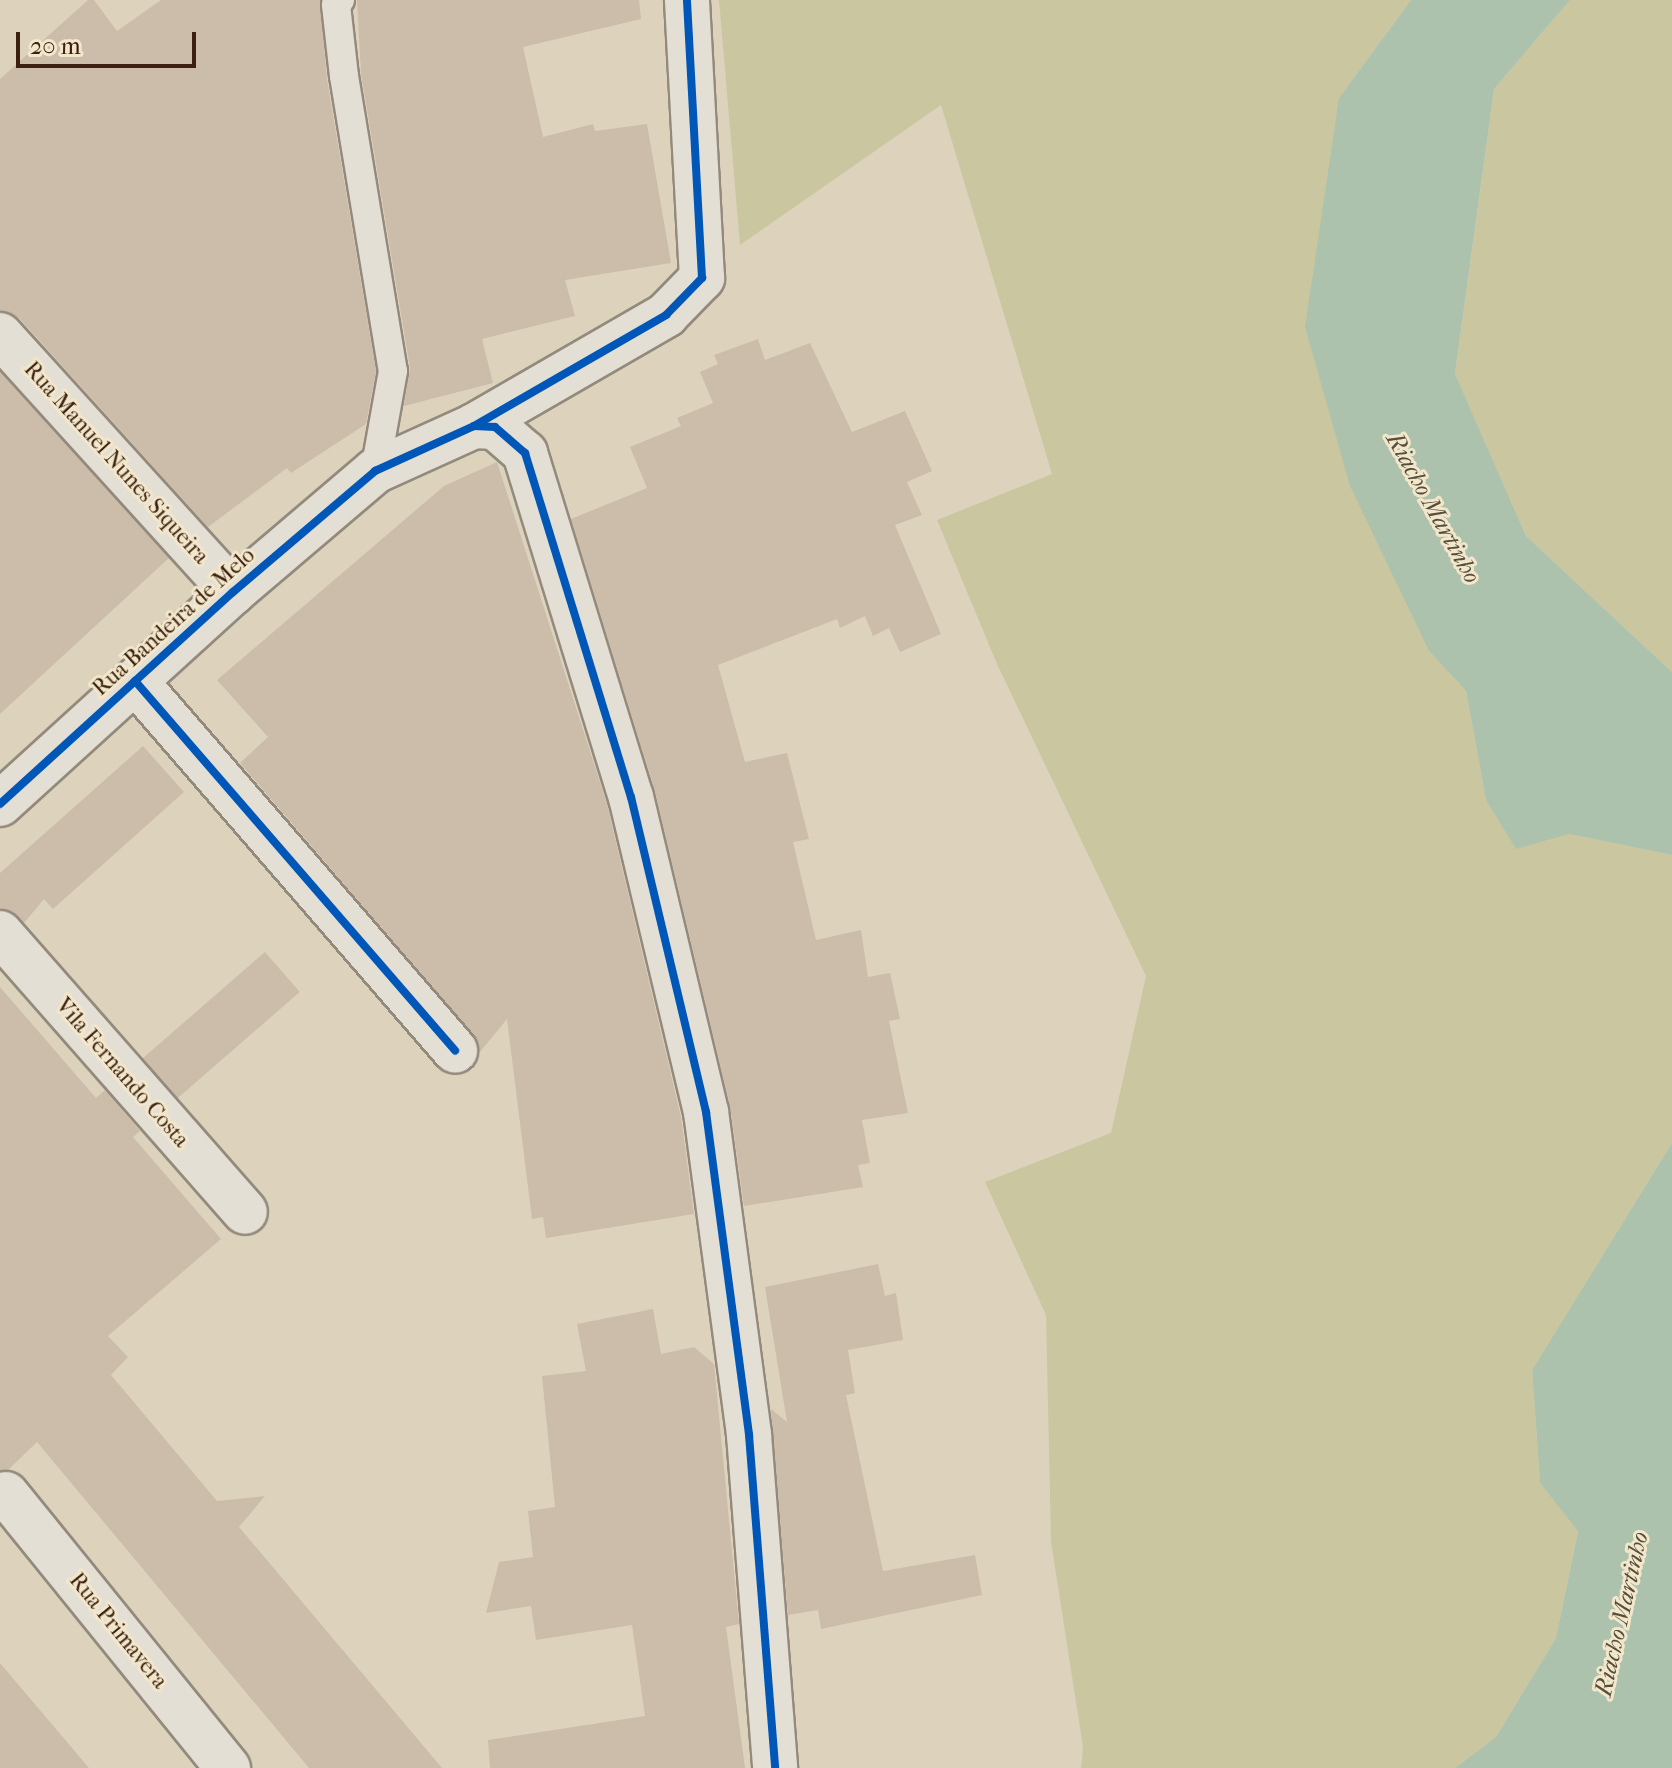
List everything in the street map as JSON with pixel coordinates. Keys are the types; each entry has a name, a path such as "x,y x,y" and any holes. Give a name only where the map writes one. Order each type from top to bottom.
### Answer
{"street":[{"name":"Rua Bandeira de Melo","path":"0,804 233,592 375,471 474,426 666,315 702,278 687,0"},
{"name":"Rua Manuel Nunes Siqueira","path":"0,335 233,592"},
{"path":"474,426 495,427 515,441 538,486 671,952 706,1112 749,1435 775,1768"},
{"path":"135,681 455,1051"},
{"name":"Vila Fernando Costa","path":"0,933 245,1212"},
{"name":"Rua Primavera","path":"6,1494 228,1768"}],"lane":[{"path":"340,0 336,5 344,76 393,371 375,471"}],"shaded area":[{"path":"719,0 1411,0 1339,98 1429,651 1466,691 1486,800 1569,834 1672,855 1672,1143 1532,1370 1540,1483 1578,1530 1556,1638 1496,1737 1455,1768 1081,1768 1083,1747 1051,1542 1046,1315 985,1182 1111,1133 1146,976 997,664 937,520 1052,474 941,105 740,245"},
{"path":"1570,0 1672,0 1672,672 1526,536 1455,375 1494,89"}],"water":[{"name":"Riacho Martinho","path":"1411,0 1570,0 1494,89 1455,374 1526,536 1672,672 1672,855 1569,834 1516,849 1486,800 1466,691 1429,651 1350,486 1305,327 1339,98"},
{"name":"Riacho Martinho","path":"1672,1143 1672,1768 1455,1768 1496,1737 1556,1638 1578,1531 1540,1483 1532,1370"}],"building":[{"path":"88,0 94,0 117,31 161,0 320,0 327,79 376,371 366,424 291,473 287,468 208,527 19,318 0,311 0,79"},
{"path":"357,0 639,0 641,19 523,47 543,137 593,124 595,131 647,124 671,263 565,280 575,316 482,339 493,383 404,406 410,368 361,74"},
{"path":"758,339 765,360 810,343 852,432 905,411 932,471 907,482 922,515 895,525 941,634 900,652 889,628 873,636 865,616 840,628 837,619 718,665 745,762 787,753 809,839 793,842 816,940 861,930 868,977 890,973 900,1019 889,1021 908,1113 862,1120 870,1163 858,1165 863,1187 744,1206 730,1106 655,791 571,519 647,488 630,447 681,426 677,418 713,403 700,372 718,364 714,355"},
{"path":"0,372 169,558 0,714"},
{"path":"497,462 607,804 681,1117 694,1214 546,1238 543,1217 532,1219 507,1019 480,1052 474,1035 240,763 268,737 217,680 444,486"},
{"path":"143,746 184,792 53,909 44,899 24,923 0,909 0,873"},
{"path":"265,952 300,992 178,1098 143,1058"},
{"path":"0,987 96,1098 105,1090 140,1131 133,1137 221,1239 108,1336 128,1357 111,1375 217,1501 265,1496 239,1527 442,1768 309,1768 37,1442 8,1470 0,1470"},
{"path":"878,1264 885,1296 896,1293 903,1340 848,1350 855,1393 846,1395 883,1571 975,1555 982,1595 821,1629 818,1610 788,1615 771,1409 787,1422 765,1287"},
{"path":"653,1309 661,1354 694,1347 714,1364 739,1624 726,1627 745,1768 490,1768 488,1740 645,1716 632,1625 536,1640 531,1606 486,1613 499,1562 533,1557 528,1511 555,1507 542,1376 586,1371 577,1324"},
{"path":"0,1663 89,1768 0,1768"}],"cycle path":[{"path":"474,426 666,315 702,278 687,0"},
{"path":"0,804 233,592 375,471 474,426 495,427 525,453 631,797 706,1112 749,1435 775,1768"},
{"path":"135,681 455,1051"}]}
